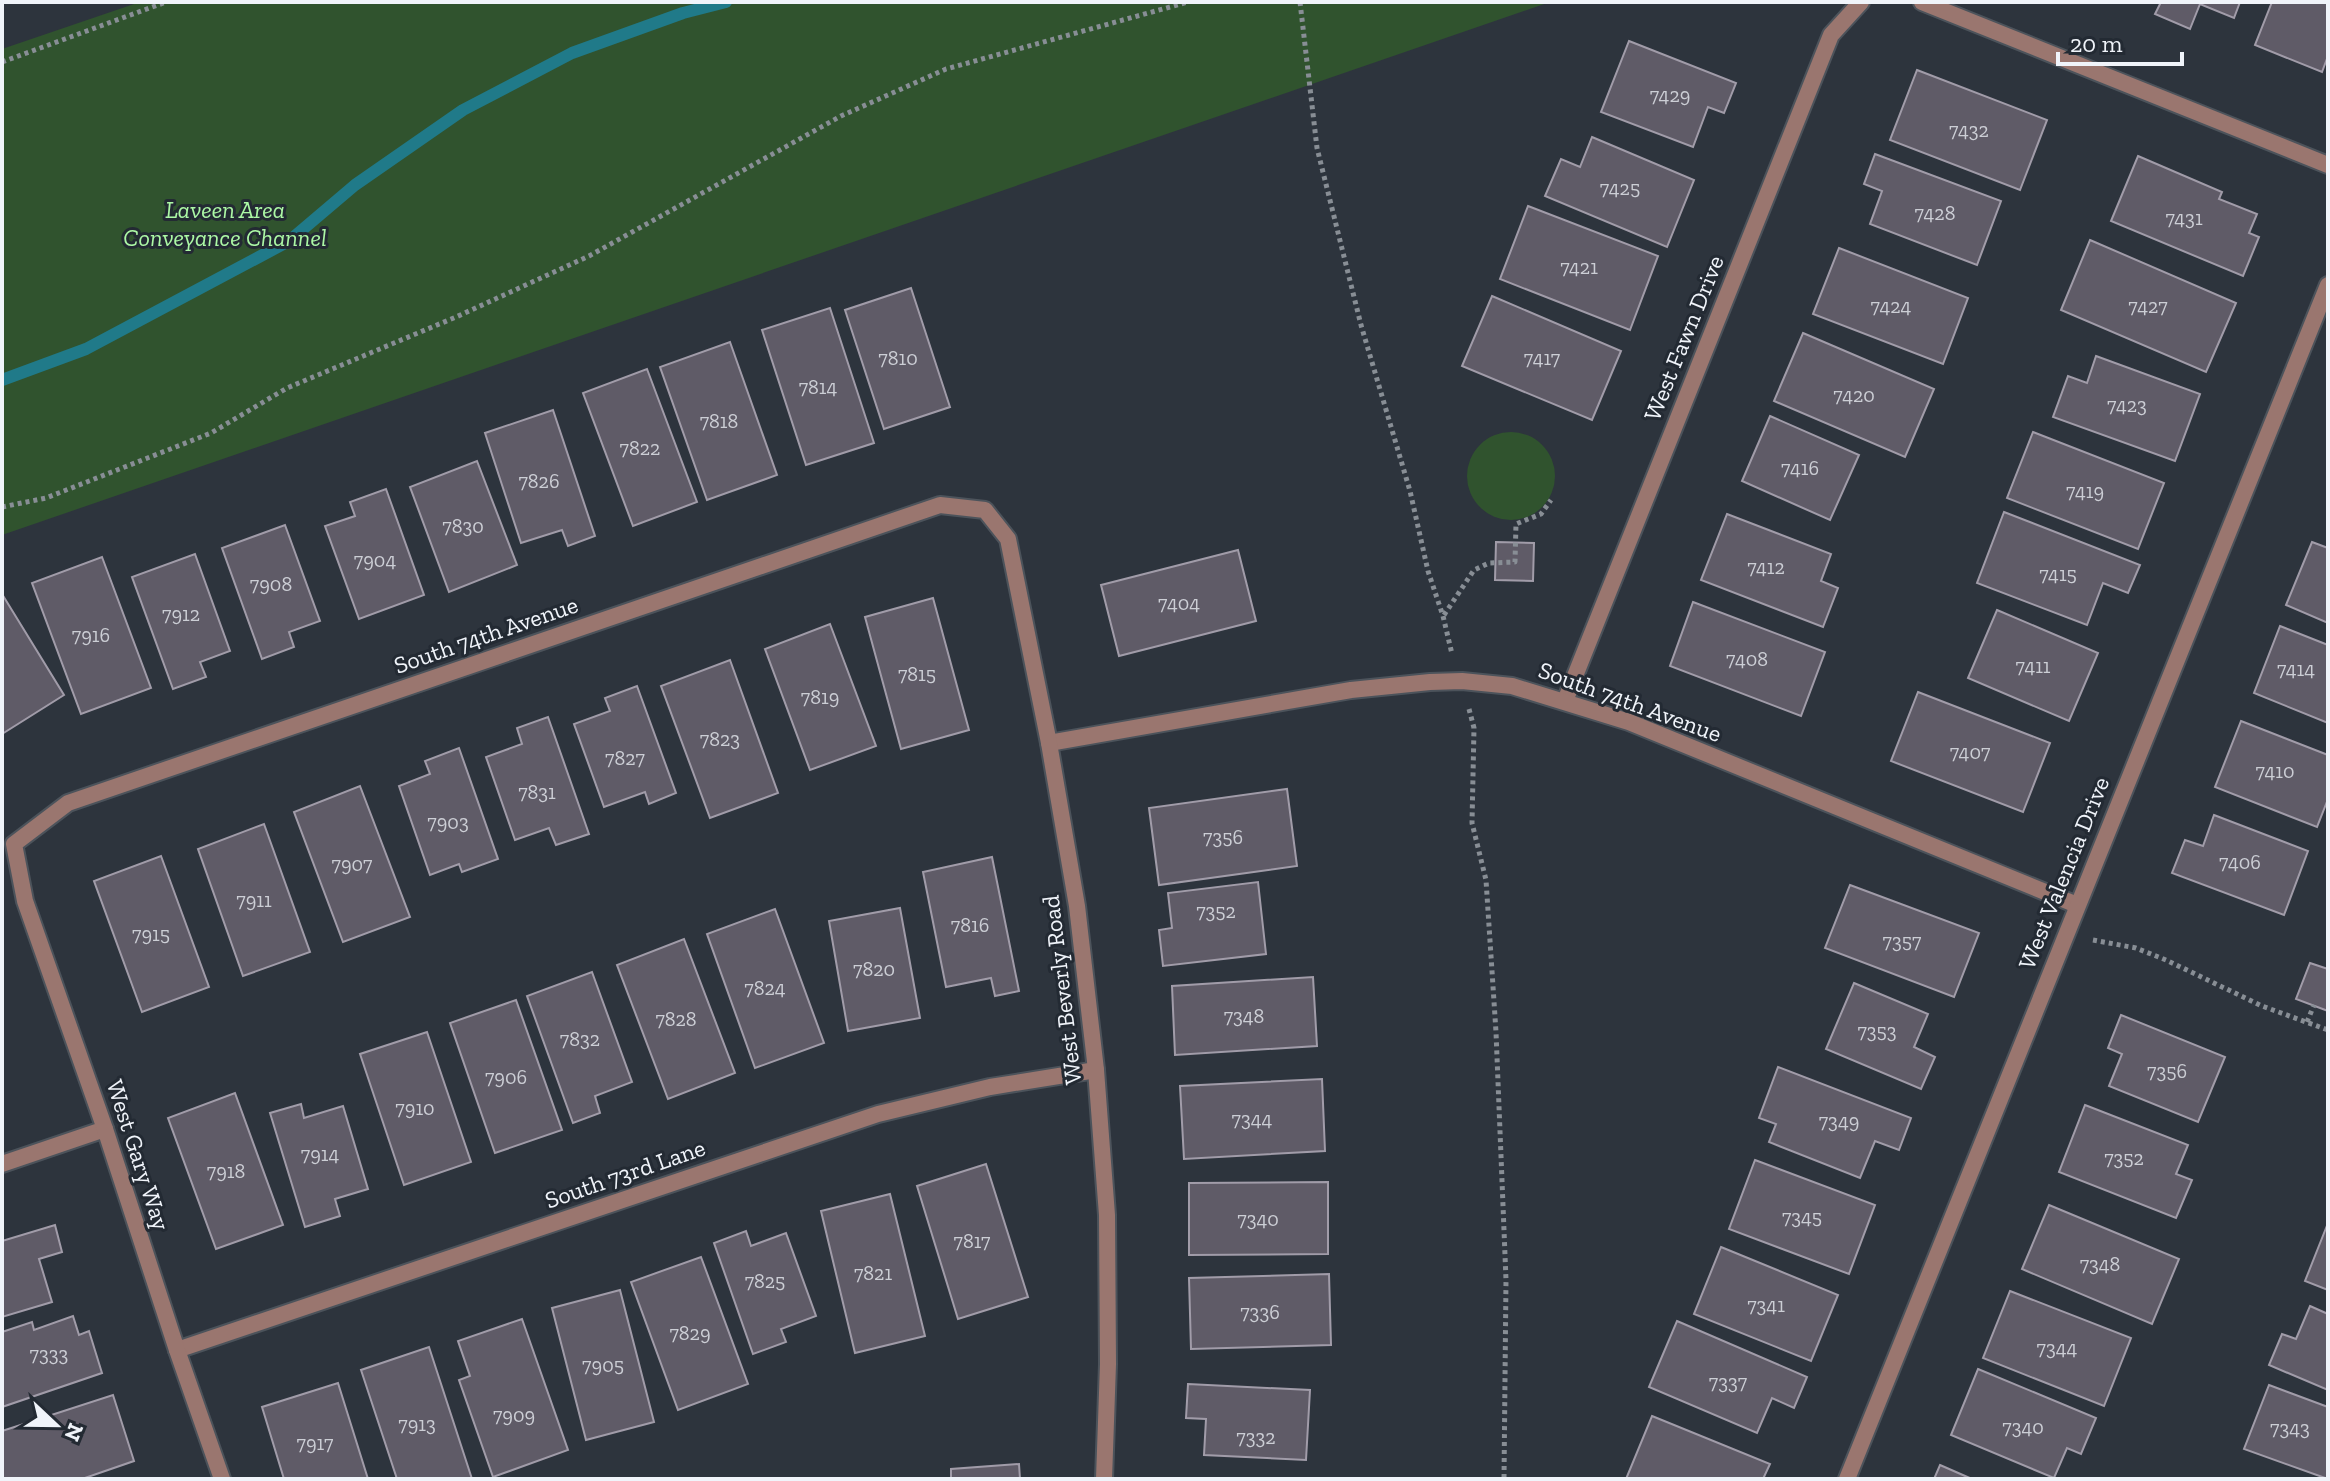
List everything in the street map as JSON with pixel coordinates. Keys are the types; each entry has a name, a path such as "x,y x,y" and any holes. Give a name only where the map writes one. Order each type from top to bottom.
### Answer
{"street":[{"name":"West Fawn Drive","path":"1565,701 1831,35 1861,2"},
{"path":"1922,2 2328,165"},
{"name":"West Valencia Drive","path":"1847,1479 2328,285"},
{"name":"South 74th Avenue","path":"14,844 68,803 940,505 985,510"},
{"name":"West Beverly Road","path":"985,510 1008,539 1049,743 1077,906 1096,1070 1107,1215 1108,1364 1104,1479"},
{"name":"South 74th Avenue","path":"1049,743 1351,690 1462,681 1512,686 1629,722 2077,905"},
{"name":"West Gary Way","path":"14,844 25,901 222,1479"},
{"name":"South 73rd Lane","path":"177,1350 878,1114 990,1087 1096,1070"},
{"path":"2,1164 105,1129"}],"path":[{"path":"2,62 166,2"},
{"path":"2,507 46,498 211,433 287,388 456,317 589,256 841,116 946,69 1188,2"},
{"path":"1300,2 1317,148 1361,325 1474,728 1472,823 1486,880 1506,1280 1504,1479"},
{"path":"1443,616 1474,570 1489,563 1515,562 1516,524 1541,514 1551,500"},
{"path":"2065,933 2136,948 2262,1006 2328,1030"},
{"path":"2307,1022 2314,1005"}],"green space":[{"name":"Laveen Area Conveyance Channel","path":"140,2 1550,2 2,535 2,49"},
{"path":"1511,432 1528,436 1542,445 1551,459 1555,476 1551,493 1542,507 1528,516 1511,520 1494,516 1480,507 1471,493 1467,476 1471,459 1480,445 1494,436"}],"building":[{"path":"2161,2 2240,2 2234,18 2200,4 2190,29 2155,14"},
{"path":"2272,2 2328,2 2328,56 2322,72 2255,45"},
{"path":"1629,41 1736,83 1724,113 1708,107 1693,147 1601,112"},
{"path":"1917,70 2047,120 2020,190 1890,140"},
{"path":"1592,137 1694,180 1667,247 1545,196 1561,159 1580,167"},
{"path":"1875,154 2001,201 1977,265 1870,224 1882,191 1864,184"},
{"path":"2138,156 2222,192 2219,199 2257,214 2249,233 2259,237 2243,276 2111,221"},
{"path":"1528,206 1658,256 1630,330 1500,279"},
{"path":"2090,240 2236,303 2206,372 2061,310"},
{"path":"1839,248 1968,298 1943,364 1813,314"},
{"path":"911,288 950,407 884,429 845,310"},
{"path":"1492,296 1621,351 1592,420 1462,366"},
{"path":"830,308 874,443 806,465 762,330"},
{"path":"1803,333 1934,389 1905,457 1774,401"},
{"path":"730,342 777,475 707,500 660,367"},
{"path":"2096,356 2200,394 2175,461 2053,417 2068,376 2087,383"},
{"path":"647,369 697,502 633,526 583,393"},
{"path":"553,410 595,536 568,546 562,530 521,543 485,433"},
{"path":"1770,416 1859,455 1830,520 1742,481"},
{"path":"2033,432 2164,483 2138,549 2007,498"},
{"path":"477,461 517,565 449,592 410,487"},
{"path":"386,489 424,595 359,619 325,526 355,516 350,502"},
{"path":"2004,512 2140,565 2128,593 2103,583 2087,625 1977,583"},
{"path":"1727,514 1831,554 1821,581 1838,588 1823,627 1701,580"},
{"path":"285,525 320,621 289,632 294,647 262,659 222,548"},
{"path":"1496,542 1534,543 1533,581 1495,580"},
{"path":"2312,542 2328,548 2328,623 2286,605"},
{"path":"1238,550 1256,621 1119,656 1101,585"},
{"path":"195,554 230,651 200,662 206,677 173,689 132,577"},
{"path":"102,557 151,688 81,714 32,583"},
{"path":"2,594 64,695 2,734"},
{"path":"933,598 969,730 901,749 865,617"},
{"path":"1693,602 1825,652 1801,716 1670,666"},
{"path":"1997,610 2098,653 2069,721 1968,678"},
{"path":"830,624 876,746 810,770 765,649"},
{"path":"2280,626 2328,645 2328,723 2254,693"},
{"path":"730,660 778,793 710,818 661,686"},
{"path":"637,686 676,793 649,804 645,792 604,807 574,724 610,711 605,698"},
{"path":"1918,692 2050,743 2023,812 1891,761"},
{"path":"548,717 589,834 556,845 549,828 515,840 486,757 522,744 517,728"},
{"path":"2241,721 2328,755 2328,799 2317,827 2215,787"},
{"path":"459,748 498,859 462,872 459,864 430,875 399,786 430,774 425,761"},
{"path":"360,786 410,917 343,942 294,812"},
{"path":"1287,789 1297,866 1159,885 1149,808"},
{"path":"2214,815 2308,851 2284,915 2172,873 2185,840 2203,846"},
{"path":"264,824 310,952 243,976 198,849"},
{"path":"161,856 209,987 142,1012 94,881"},
{"path":"992,857 1019,991 995,996 991,978 946,987 923,872"},
{"path":"1258,882 1266,954 1163,966 1159,930 1172,928 1168,893"},
{"path":"1850,885 1979,933 1954,997 1825,948"},
{"path":"900,908 920,1018 848,1031 829,921"},
{"path":"775,909 824,1043 755,1068 707,934"},
{"path":"684,939 735,1073 668,1099 617,965"},
{"path":"2310,963 2328,969 2328,1011 2296,999"},
{"path":"592,972 632,1082 595,1096 600,1113 573,1123 527,996"},
{"path":"1313,977 1317,1046 1175,1055 1172,986"},
{"path":"1854,983 1928,1014 1914,1047 1935,1057 1921,1089 1826,1049"},
{"path":"516,1000 562,1130 495,1153 450,1023"},
{"path":"2121,1015 2225,1057 2198,1122 2109,1086 2122,1054 2108,1048"},
{"path":"427,1032 471,1162 404,1185 360,1054"},
{"path":"1778,1067 1911,1118 1899,1150 1875,1141 1860,1178 1769,1142 1776,1124 1759,1118"},
{"path":"1322,1079 1325,1151 1184,1159 1180,1086"},
{"path":"235,1093 283,1225 216,1249 168,1118"},
{"path":"301,1104 304,1118 343,1106 368,1189 335,1199 340,1216 305,1227 270,1113"},
{"path":"2085,1105 2188,1145 2176,1174 2192,1180 2176,1218 2059,1172"},
{"path":"1755,1160 1875,1205 1849,1274 1729,1229"},
{"path":"986,1164 1028,1297 958,1319 917,1186"},
{"path":"1328,1182 1328,1254 1189,1255 1189,1183"},
{"path":"890,1194 925,1336 855,1353 821,1211"},
{"path":"2049,1205 2179,1259 2152,1324 2022,1269"},
{"path":"2328,1223 2328,1290 2305,1281"},
{"path":"55,1225 62,1252 39,1259 52,1302 2,1317 2,1241"},
{"path":"746,1231 751,1246 786,1233 816,1316 781,1329 786,1342 753,1354 714,1243"},
{"path":"1721,1247 1838,1295 1811,1361 1694,1314"},
{"path":"701,1257 748,1384 678,1410 631,1282"},
{"path":"1329,1274 1331,1345 1191,1349 1189,1278"},
{"path":"620,1290 654,1422 586,1440 552,1308"},
{"path":"2010,1291 2131,1338 2104,1406 1983,1358"},
{"path":"2310,1306 2328,1314 2328,1390 2269,1365 2282,1334 2296,1339"},
{"path":"73,1316 79,1335 89,1331 102,1373 2,1407 2,1332 32,1322 34,1330"},
{"path":"522,1319 568,1450 493,1477 459,1380 470,1376 458,1341"},
{"path":"1677,1321 1807,1377 1794,1408 1772,1398 1757,1433 1649,1387"},
{"path":"429,1347 472,1479 397,1479 361,1370"},
{"path":"1978,1369 2096,1418 2081,1454 2067,1448 2054,1478 1951,1435"},
{"path":"338,1383 368,1479 284,1479 262,1407"},
{"path":"1188,1384 1310,1390 1306,1460 1204,1455 1206,1419 1186,1418"},
{"path":"2269,1385 2328,1407 2328,1479 2244,1449"},
{"path":"113,1395 134,1461 82,1479 2,1479 2,1431"},
{"path":"1652,1416 1770,1464 1763,1479 1626,1479"},
{"path":"1019,1464 1020,1479 951,1479 951,1469"},
{"path":"1940,1465 1972,1479 1934,1479"}],"waterway":[{"path":"2,380 86,349 289,241 355,185 463,110 572,53 683,13 726,2"}]}
